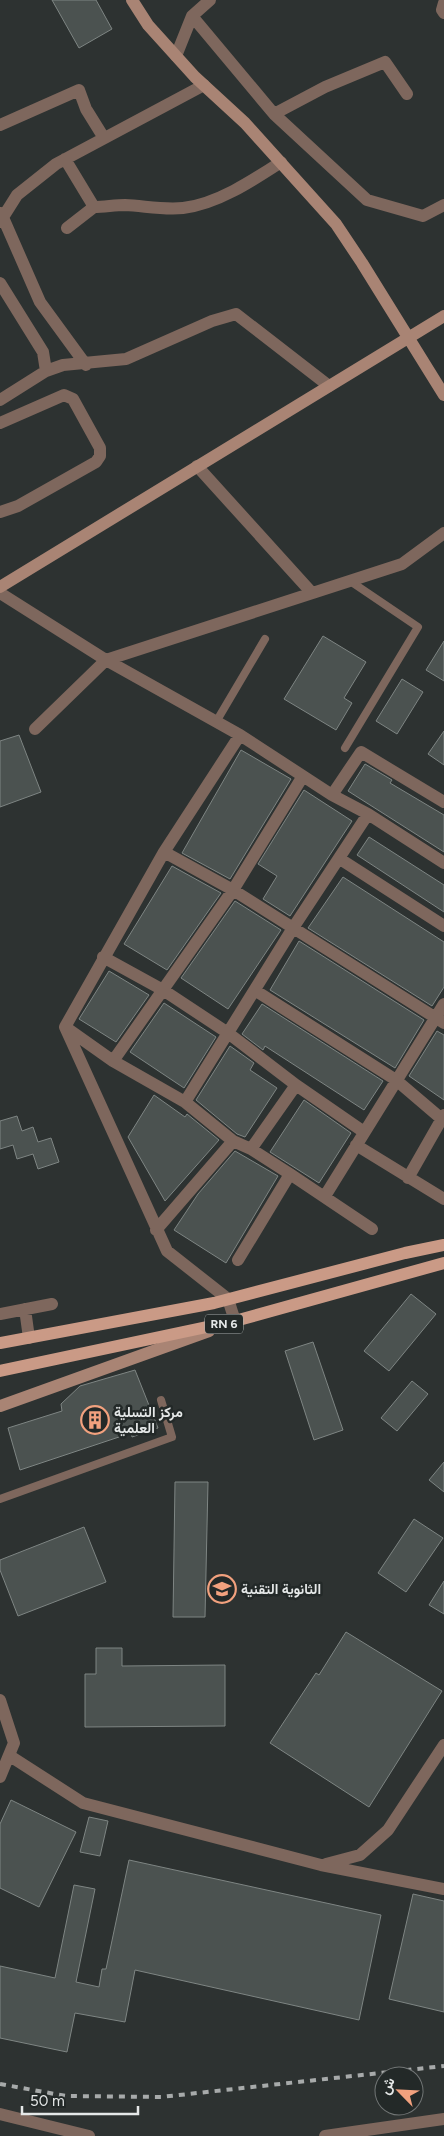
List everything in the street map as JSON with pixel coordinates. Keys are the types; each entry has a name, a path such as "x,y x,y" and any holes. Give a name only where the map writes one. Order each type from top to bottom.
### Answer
{"main road":[{"name":"RN 6","path":"0,1343 228,1299 405,1253 444,1245"},
{"name":"RN 6","path":"0,1371 235,1321 444,1263"}],"street":[{"path":"132,0 148,25 176,56 245,123 336,224 409,337 444,396"},
{"path":"176,56 192,16 210,0"},
{"path":"444,4 442,10 444,13"},
{"path":"192,16 274,114 367,200 423,216 444,204"},
{"path":"274,114 324,87 385,62 407,94"},
{"path":"86,365 40,302 1,217 17,195 65,159 204,85"},
{"path":"0,124 79,90 86,109 104,138"},
{"path":"65,159 94,207"},
{"path":"67,228 94,207 124,205 159,209 185,208 220,197 258,178 280,162"},
{"path":"0,283 43,352 46,370"},
{"path":"0,400 46,370 63,366 86,365 126,359 212,321 236,314 329,386"},
{"path":"0,586 444,316"},
{"path":"0,423 64,395 69,396 73,399 100,448 100,456 96,462 18,506 0,512"},
{"path":"197,466 312,593"},
{"path":"35,729 106,660 402,564 444,533"},
{"path":"0,593 106,660 240,735 332,795 368,814 444,863"},
{"path":"65,1027 164,852 240,735"},
{"path":"332,795 361,752 444,802"},
{"path":"113,1061 233,890 303,776"},
{"path":"186,1102 294,928 368,814"},
{"path":"164,852 233,890 440,1020"},
{"path":"340,859 444,926"},
{"path":"103,958 163,990 228,1033 296,1085 364,1132"},
{"path":"256,991 396,1080 443,1119 408,1178"},
{"path":"325,1196 396,1080 440,1020 444,1004"},
{"path":"65,1027 113,1061 186,1102 233,1141 250,1149 325,1196 372,1229"},
{"path":"0,1406 235,1321 228,1299 167,1251 65,1027"},
{"path":"250,1149 296,1085"},
{"path":"156,1230 233,1141"},
{"path":"356,1145 444,1200"},
{"path":"238,1260 290,1174"},
{"path":"0,1314 52,1304"},
{"path":"25,1309 29,1338"},
{"path":"0,1700 14,1743 0,1777"},
{"path":"321,1865 360,1855 388,1830 444,1745"},
{"path":"10,1756 82,1803 321,1865 444,1889"},
{"path":"0,2114 89,2136"},
{"path":"325,2136 444,2119"}],"lane":[{"path":"345,748 418,627 350,581"},
{"path":"216,722 265,639"},
{"path":"0,1499 172,1437 161,1400"}],"building":[{"path":"52,0 96,0 112,29 79,48"},
{"path":"323,636 366,662 344,698 352,703 336,730 284,699"},
{"path":"444,641 444,681 426,670"},
{"path":"402,679 423,692 397,734 376,721"},
{"path":"444,731 444,765 428,754"},
{"path":"19,735 41,792 0,807 0,741"},
{"path":"241,750 291,779 230,879 182,853"},
{"path":"365,764 392,780 390,783 444,815 444,852 348,791"},
{"path":"304,790 352,821 290,916 263,899 277,876 258,864"},
{"path":"369,837 444,885 444,912 357,855"},
{"path":"172,866 221,893 167,970 124,944"},
{"path":"343,877 444,942 444,987 432,1006 308,928"},
{"path":"235,901 281,930 228,1009 181,978"},
{"path":"299,941 424,1020 395,1068 270,990"},
{"path":"109,971 149,995 116,1042 79,1019"},
{"path":"164,1003 216,1037 184,1088 130,1052"},
{"path":"262,1004 383,1081 364,1110 265,1046 263,1050 242,1034"},
{"path":"437,1031 444,1035 444,1100 409,1076"},
{"path":"230,1046 254,1063 250,1070 277,1088 245,1137 237,1134 196,1100"},
{"path":"154,1095 185,1117 187,1114 219,1140 165,1201 128,1137"},
{"path":"304,1100 351,1133 319,1183 270,1152"},
{"path":"17,1116 22,1131 33,1127 38,1142 51,1138 59,1162 38,1169 33,1154 17,1159 13,1145 0,1149 0,1121"},
{"path":"235,1151 278,1176 226,1263 174,1230 198,1194"},
{"path":"411,1294 436,1314 389,1371 364,1351"},
{"path":"313,1342 343,1430 314,1440 285,1351"},
{"name":"مركز التسلية العلمية","path":"135,1370 158,1428 132,1437 131,1433 20,1470 8,1428 62,1411 61,1404 80,1386"},
{"path":"412,1381 428,1394 397,1431 381,1418"},
{"path":"444,1462 444,1492 429,1480"},
{"path":"175,1482 208,1482 205,1617 173,1617"},
{"path":"414,1519 443,1538 406,1592 378,1573"},
{"path":"84,1527 106,1582 18,1616 0,1570 0,1560"},
{"path":"444,1581 444,1614 429,1605"},
{"path":"346,1632 442,1691 369,1807 270,1743 316,1673 319,1675"},
{"path":"96,1648 122,1648 122,1666 225,1665 225,1726 85,1727 85,1674 96,1674"},
{"path":"11,1800 76,1832 39,1907 0,1888 0,1824"},
{"path":"89,1817 108,1821 100,1856 80,1852"},
{"path":"129,1860 381,1915 359,2020 135,1970 125,2022 75,2013 67,2052 0,2038 0,1966 55,1978 74,1885 95,1889 76,1982 99,1987 102,1969 106,1969"},
{"path":"413,1894 444,1901 444,2012 389,1999"}],"railway":[{"path":"0,2084 66,2096 161,2097 444,2066"}],"place":[{"name":"مركز التسلية العلمية","path":"95,1420"},
{"name":"الثانوية التقنية","path":"222,1589"}]}
